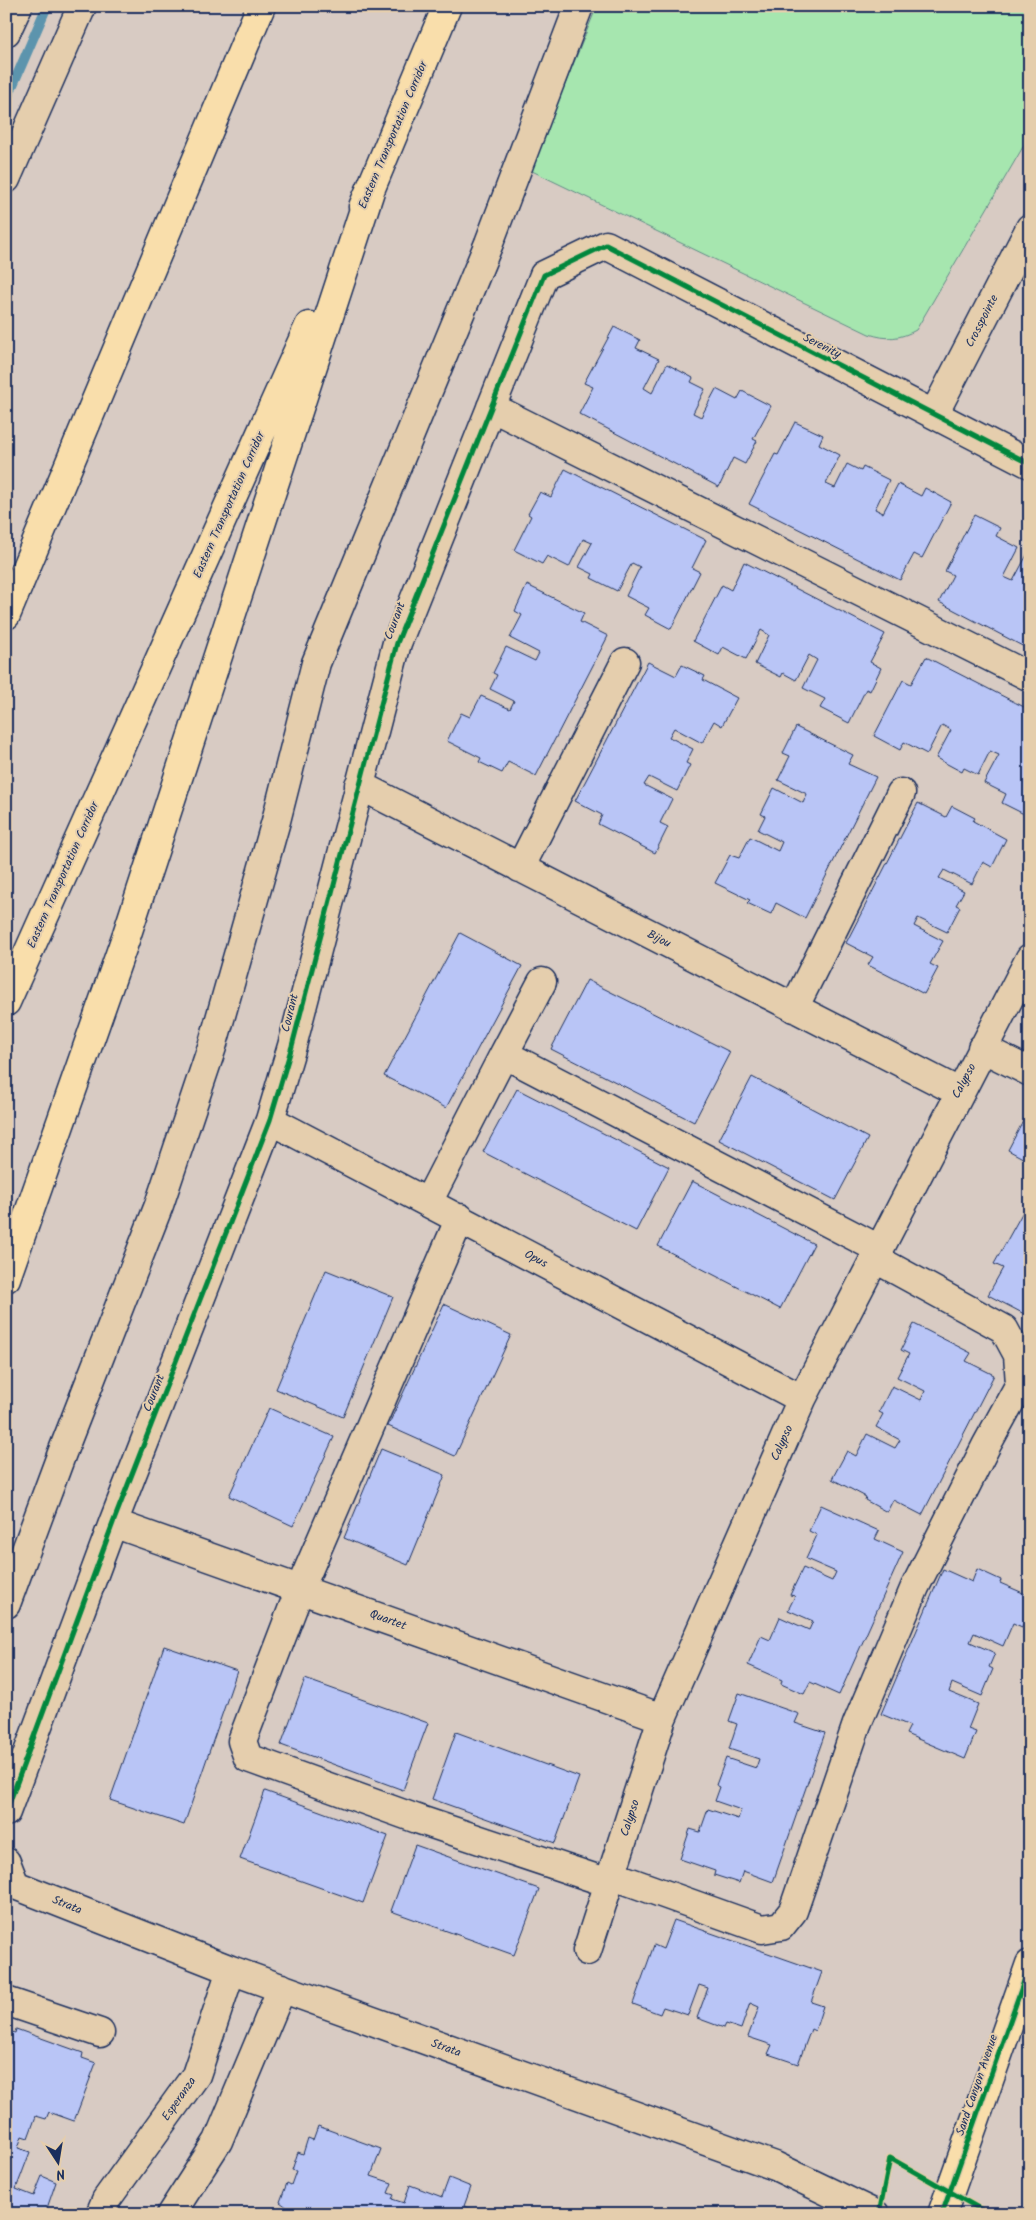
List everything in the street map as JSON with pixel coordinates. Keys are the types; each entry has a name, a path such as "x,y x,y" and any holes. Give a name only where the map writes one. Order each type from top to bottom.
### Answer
{"main road":[{"path":"6,615 13,593 261,6"},
{"name":"Eastern Transportation Corridor","path":"6,1002 370,191 448,6"},
{"path":"6,1278 126,937 370,191"},
{"name":"Sand Canyon Avenue","path":"942,2214 1030,1964"}],"street":[{"path":"6,32 18,6"},
{"path":"6,179 82,6"},
{"path":"6,1604 159,1205 212,1046 276,821 316,663 489,243 579,6"},
{"name":"Crosspointe","path":"934,414 1030,228"},
{"name":"Serenity","path":"606,245 1030,464"},
{"name":"Courant","path":"6,1812 113,1523 270,1120 292,1046 397,643 544,275 606,245"},
{"path":"491,407 1030,677"},
{"path":"520,868 625,662"},
{"name":"Bijou","path":"359,785 959,1092"},
{"path":"794,1008 901,793"},
{"name":"Calypso","path":"587,1951 662,1718 802,1399 959,1092 1030,958"},
{"path":"428,1202 542,982"},
{"path":"982,1048 1030,1072"},
{"path":"460,1218 300,1589 242,1742 248,1758 420,1820 762,1929 781,1926 793,1911 857,1724 915,1587 986,1446 1020,1384 1018,1355 1004,1329 876,1253 504,1054"},
{"name":"Opus","path":"270,1120 802,1399"},
{"name":"Quartet","path":"113,1523 662,1718"},
{"name":"Strata","path":"10,1873 231,1970 775,2166 875,2214"},
{"name":"Esperanza","path":"100,2214 106,2200 196,2074 231,1970"},
{"path":"171,2214 218,2141 282,1988"},
{"path":"6,2001 100,2033"}],"green space":[{"path":"597,6 1030,6 1030,135 916,330 893,338 869,334 530,170"}],"building":[{"path":"614,327 640,340 636,348 659,359 644,388 652,393 667,364 693,378 691,382 705,389 693,413 701,417 716,389 737,400 742,391 771,406 753,439 757,441 745,464 733,458 719,487 579,414 593,387 584,383"},
{"path":"795,422 823,435 819,444 840,455 826,484 835,488 847,464 861,471 863,467 889,480 875,509 883,513 898,484 921,496 925,488 951,502 922,558 914,554 900,580 749,504 775,454 778,455"},
{"path":"565,469 706,540 692,568 700,572 671,629 645,615 649,608 626,596 640,567 632,563 617,591 591,578 593,574 579,567 592,543 583,539 569,567 547,556 542,564 514,550 531,516 528,514 540,492 551,497"},
{"path":"974,515 1000,528 996,536 1019,548 1004,577 1013,581 1028,553 1030,554 1030,650 939,602 953,575 945,571"},
{"path":"744,562 885,634 870,662 881,668 870,691 866,689 849,723 820,708 825,699 803,688 817,660 809,655 796,680 783,673 781,677 755,664 769,635 761,630 746,659 723,647 719,655 693,641 722,585 731,590"},
{"path":"527,585 584,613 580,622 608,636 536,776 508,762 502,773 479,762 481,758 447,741 461,713 470,717 481,696 510,709 514,701 490,689 497,675 493,673 506,647 535,661 539,653 510,638 522,615 515,611"},
{"path":"926,657 1030,710 1030,817 1002,803 1006,794 984,783 999,755 990,751 978,775 964,768 962,772 936,758 951,730 942,725 927,754 904,742 900,750 874,736 903,680 911,684"},
{"path":"648,662 676,676 682,665 705,676 703,680 737,698 722,726 714,721 702,743 674,728 669,737 693,749 686,763 690,765 677,791 649,777 644,785 672,799 660,823 668,827 655,853 598,824 602,815 575,801"},
{"path":"796,727 853,755 848,764 876,777 805,918 776,903 771,914 747,903 750,900 715,883 730,855 739,858 750,837 778,851 782,842 758,830 765,816 761,814 774,788 803,803 807,794 778,780 790,756 783,753"},
{"path":"918,803 946,817 952,806 975,818 973,821 1006,839 992,867 983,862 972,884 944,870 939,878 964,891 956,905 960,907 947,932 918,918 914,926 943,941 930,964 938,968 924,994 868,965 873,957 846,943"},
{"path":"460,933 522,966 446,1108 384,1076"},
{"path":"587,980 730,1052 694,1122 551,1049"},
{"path":"752,1077 868,1138 835,1200 719,1140"},
{"path":"517,1089 669,1167 636,1231 483,1152"},
{"path":"1030,1108 1030,1162 1008,1150"},
{"path":"692,1181 814,1244 780,1309 658,1246"},
{"path":"1025,1208 1030,1211 1030,1317 988,1295 1003,1268 994,1264"},
{"path":"326,1270 393,1297 343,1417 276,1389"},
{"path":"444,1304 511,1335 455,1456 388,1426"},
{"path":"914,1324 971,1353 966,1361 994,1375 922,1515 893,1500 887,1512 865,1500 866,1497 832,1479 847,1451 856,1456 867,1434 895,1448 900,1440 876,1427 883,1414 879,1412 892,1386 921,1400 925,1391 897,1377 909,1354 901,1350"},
{"path":"269,1408 334,1437 293,1526 229,1496"},
{"path":"381,1449 445,1475 408,1565 344,1538"},
{"path":"821,1505 879,1531 875,1539 903,1552 839,1695 810,1682 804,1694 781,1684 782,1680 748,1665 761,1636 770,1640 780,1617 809,1630 813,1621 788,1610 795,1596 790,1595 803,1568 832,1581 836,1572 806,1559 817,1535 809,1531"},
{"path":"943,1569 972,1582 977,1569 1001,1580 1000,1583 1030,1596 1030,1609 1022,1627 1013,1623 1003,1646 974,1633 970,1642 995,1653 989,1667 993,1669 982,1696 952,1683 949,1692 978,1704 968,1729 976,1732 965,1759 906,1734 910,1726 881,1714"},
{"path":"164,1646 237,1671 184,1825 110,1800"},
{"path":"305,1679 428,1723 403,1790 281,1745"},
{"path":"739,1693 799,1714 795,1723 825,1733 773,1882 743,1871 739,1883 714,1875 715,1871 680,1859 690,1829 700,1832 708,1809 738,1819 741,1810 715,1801 720,1787 716,1785 726,1758 756,1768 759,1759 729,1749 737,1724 729,1721"},
{"path":"456,1732 579,1777 555,1843 432,1799"},
{"path":"265,1791 388,1836 363,1903 240,1859"},
{"path":"415,1845 539,1889 514,1955 391,1911"},
{"path":"674,1920 822,1972 811,2002 823,2006 815,2031 811,2029 798,2064 768,2054 772,2045 748,2037 759,2007 750,2003 741,2029 726,2024 724,2028 697,2018 708,1988 699,1985 688,2015 663,2007 660,2014 633,2004 654,1945 663,1949"},
{"path":"16,2029 83,2053 82,2058 96,2063 74,2121 49,2112 46,2119 36,2116 28,2138 22,2136 18,2148 30,2152 16,2189 34,2196 42,2176 56,2182 45,2214 6,2214 6,2030 15,2033"},
{"path":"318,2126 381,2149 371,2176 392,2183 388,2193 394,2195 392,2199 404,2203 410,2185 442,2197 449,2178 471,2187 464,2206 487,2214 285,2214 288,2208 280,2202 287,2183 291,2185 296,2171 292,2170 298,2152 303,2154 308,2138 313,2140"}],"waterway":[{"path":"6,101 47,6"}],"cycle path":[{"path":"6,1812 113,1523 270,1120 292,1046 397,643 544,275 606,245 1030,464"},
{"path":"942,2214 1030,1964"},
{"path":"879,2214 890,2158 989,2214"}]}
